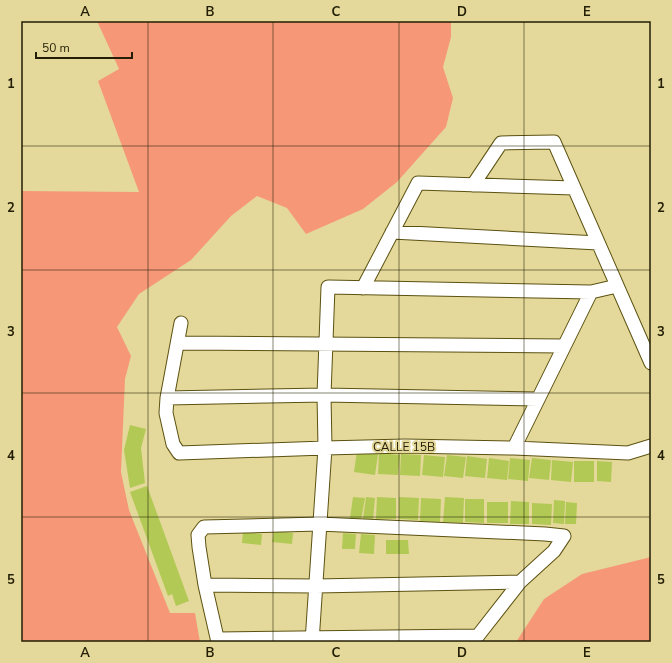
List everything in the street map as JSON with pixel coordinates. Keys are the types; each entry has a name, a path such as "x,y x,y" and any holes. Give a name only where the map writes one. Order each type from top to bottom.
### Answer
{"street":[{"path":"473,185 501,143 554,142 651,364"},
{"path":"363,288 418,183 574,188"},
{"path":"392,232 598,243"},
{"path":"312,640 325,448 324,395 328,287 591,292 617,286"},
{"path":"514,448 591,292"},
{"path":"181,323 167,398 324,395 538,399"},
{"path":"178,343 564,346"},
{"name":"CALLE 15B","path":"167,398 166,413 170,434 173,444 179,453 405,446 514,448 628,453 651,446"},
{"path":"319,524 564,536 554,551 520,582 475,639 218,640 205,585 198,535 204,527 319,524"},
{"path":"205,585 316,586 520,582"}],"shaded area":[{"path":"97,21 451,21 451,37 443,67 453,98 446,127 397,182 363,209 306,234 287,208 257,196 231,216 191,260 139,294 117,327 131,356 125,379 121,472 129,510 170,613 195,613 200,642 21,642 21,191 139,192 98,81 119,69"},
{"path":"651,557 651,642 516,642 544,599 582,574"}],"building":[{"path":"130,425 146,429 141,448 145,483 130,488 124,450"},
{"path":"357,451 378,454 375,475 354,472"},
{"path":"379,453 400,455 398,475 378,474"},
{"path":"401,454 421,455 420,476 400,475"},
{"path":"424,455 445,457 443,477 422,475"},
{"path":"447,455 466,457 463,478 444,476"},
{"path":"467,456 487,459 485,478 465,476"},
{"path":"489,458 509,461 507,480 487,478"},
{"path":"510,458 530,460 528,481 508,479"},
{"path":"532,458 551,460 549,480 529,478"},
{"path":"552,460 573,462 571,482 551,480"},
{"path":"574,461 594,461 594,482 574,482"},
{"path":"597,461 612,462 611,482 597,481"},
{"path":"147,486 189,601 176,606 172,594 168,596 130,492"},
{"path":"353,497 365,498 361,520 350,518"},
{"path":"366,497 375,498 373,520 363,519"},
{"path":"377,497 396,498 396,519 376,519"},
{"path":"399,497 419,498 418,520 399,519"},
{"path":"445,497 464,498 463,523 443,522"},
{"path":"421,498 441,499 440,522 420,521"},
{"path":"465,499 484,499 484,523 465,522"},
{"path":"554,500 565,501 564,524 553,523"},
{"path":"511,501 529,502 529,524 510,524"},
{"path":"487,502 508,502 508,523 487,523"},
{"path":"566,502 577,503 576,524 565,524"},
{"path":"532,503 552,504 551,525 532,524"},
{"path":"274,531 293,533 292,544 272,542"},
{"path":"243,532 262,534 261,545 242,543"},
{"path":"343,533 356,534 355,549 342,549"},
{"path":"361,534 375,535 374,554 359,553"},
{"path":"386,540 408,540 409,554 386,554"}]}
